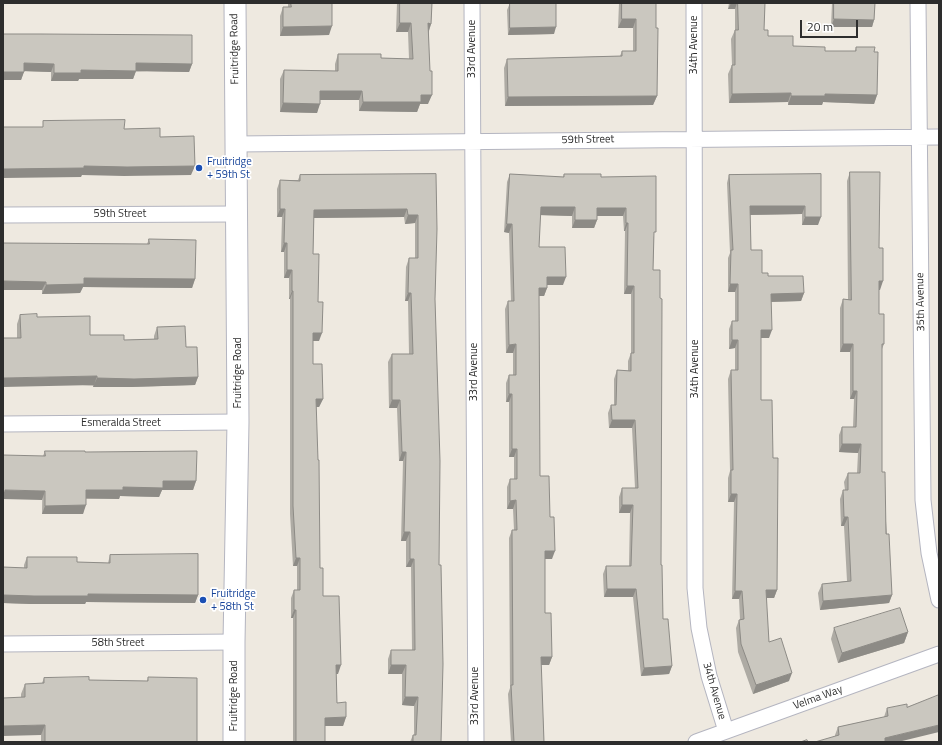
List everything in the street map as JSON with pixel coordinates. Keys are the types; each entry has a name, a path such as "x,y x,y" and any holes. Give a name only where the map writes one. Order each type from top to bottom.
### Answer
{"main road":[{"name":"Fruitridge Road","path":"234,742 234,642 238,422 235,3"}],"street":[{"name":"33rd Avenue","path":"472,3 476,742"},
{"name":"34th Avenue","path":"694,3 695,588 699,628 709,676 726,731"},
{"name":"35th Avenue","path":"918,3 923,500 929,553 939,600"},
{"name":"59th Street","path":"236,144 939,137"},
{"name":"59th Street","path":"3,215 237,214"},
{"name":"Esmeralda Street","path":"3,424 238,422"},
{"name":"58th Street","path":"3,644 234,642"},
{"name":"Velma Way","path":"696,742 939,654"}],"building":[{"path":"291,3 332,3 332,26 283,27 283,7 291,7"},
{"path":"400,3 432,3 431,24 428,23 430,71 432,71 432,95 421,95 421,102 363,102 362,91 320,91 320,104 283,103 284,70 338,71 338,54 381,54 381,58 413,59 411,23 400,23"},
{"path":"510,3 556,3 556,27 510,28"},
{"path":"622,3 656,3 656,28 658,28 657,96 508,97 507,59 622,56 622,51 636,51 636,19 622,19"},
{"path":"738,3 765,3 764,30 768,30 768,36 793,36 793,46 825,47 825,51 856,51 856,47 875,47 874,52 878,52 877,95 825,94 825,96 791,96 791,93 732,94 732,65 735,65 735,30 738,30"},
{"path":"834,3 875,3 874,20 834,19"},
{"path":"3,34 192,35 192,64 136,63 136,71 81,70 81,73 54,73 54,64 24,63 24,72 3,72"},
{"path":"125,120 124,129 160,128 160,137 194,136 195,166 84,166 84,168 3,169 3,127 43,127 43,121"},
{"path":"850,172 880,172 879,248 883,248 883,281 879,281 879,314 884,314 884,344 882,344 882,472 885,472 886,534 889,534 892,595 823,601 822,584 851,581 848,517 844,517 843,490 848,490 848,473 860,473 861,444 842,444 842,427 856,427 857,391 853,391 853,344 843,344 843,299 851,300"},
{"path":"436,174 437,229 435,299 440,461 439,565 441,565 443,664 441,742 413,742 413,735 416,735 418,697 405,697 406,665 391,665 391,650 415,650 414,559 410,559 410,532 404,532 406,452 402,452 400,400 392,400 392,354 413,354 411,293 408,293 409,258 418,258 418,215 408,215 407,209 314,210 313,254 319,254 318,302 323,302 322,333 313,333 313,364 322,364 323,399 316,399 319,460 320,568 323,568 323,596 339,596 341,665 336,665 337,703 346,702 346,717 325,718 325,742 296,742 296,610 294,610 294,590 300,590 300,558 296,558 293,506 293,291 292,270 287,270 287,243 284,243 285,209 280,209 280,180 300,181 300,175"},
{"path":"510,174 564,177 564,174 601,174 601,177 656,176 656,232 654,232 653,270 660,270 660,298 662,299 661,565 663,619 668,619 672,666 644,668 636,589 607,589 606,566 631,566 633,505 622,505 622,488 638,488 635,420 612,420 611,405 616,405 617,370 631,371 631,353 634,353 634,286 627,286 628,223 626,223 626,208 597,208 597,220 575,220 575,207 541,207 539,247 565,247 566,277 547,277 547,288 539,288 540,476 549,476 550,517 554,517 555,551 545,551 545,613 551,613 552,657 541,657 544,742 514,742 511,685 513,685 512,530 517,530 516,500 510,501 510,479 517,479 517,449 512,449 512,394 509,394 509,375 516,375 516,344 509,345 508,301 514,301 512,224 507,224"},
{"path":"821,174 821,217 805,217 805,206 750,206 751,250 762,250 762,273 768,273 768,276 803,276 804,293 771,294 772,330 761,330 761,400 772,400 773,458 778,458 777,590 766,590 769,642 781,638 792,673 756,685 741,644 739,620 744,619 742,591 735,591 737,494 731,494 731,470 733,470 731,370 738,370 738,340 732,340 732,321 738,321 738,284 730,284 731,250 733,250 729,175"},
{"path":"149,239 196,240 195,279 84,278 84,284 46,285 46,282 3,281 3,243 149,244"},
{"path":"37,314 37,317 90,316 90,335 124,335 124,340 158,339 157,327 185,326 186,347 197,347 198,377 134,379 97,378 97,376 3,378 3,338 21,338 20,315"},
{"path":"45,451 197,451 196,481 163,481 163,488 123,487 123,490 86,490 86,505 45,506 45,491 5,490 5,492 3,492 3,455 45,456"},
{"path":"198,554 198,595 3,595 3,567 27,568 27,557 77,557 77,562 110,563 110,555"},
{"path":"900,608 908,632 842,653 834,628"},
{"path":"89,677 89,680 148,681 148,677 197,678 197,742 45,742 45,725 3,726 3,698 25,697 25,684 44,683 44,678"},
{"path":"939,695 939,725 885,738 885,742 815,742 839,735 838,727 888,716 887,708 907,704 907,707"}],"place":[{"name":"Fruitridge + 59th St","path":"199,168"},
{"name":"Fruitridge + 58th St","path":"203,600"}]}
